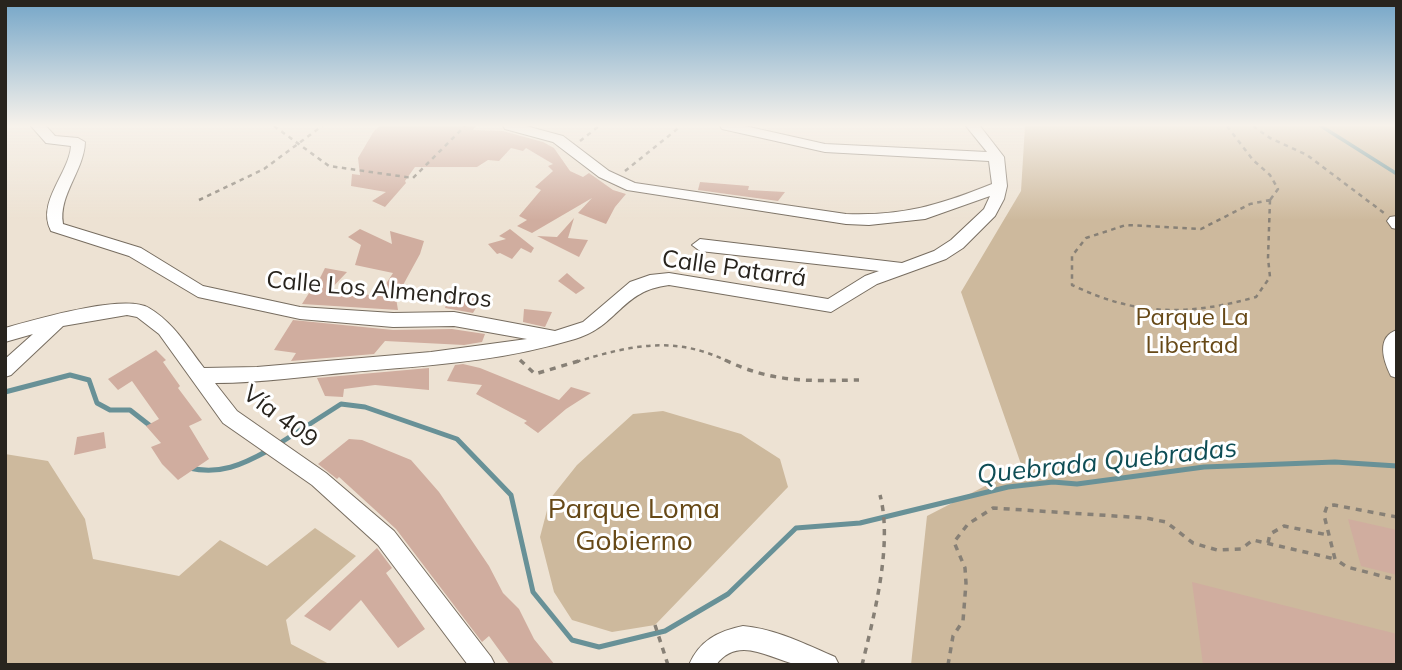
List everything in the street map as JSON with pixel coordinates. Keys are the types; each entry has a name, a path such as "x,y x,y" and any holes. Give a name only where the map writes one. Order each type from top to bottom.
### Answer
{"street":[{"name":"Calle Los Almendros","path":"75,157 53,212 56,227 135,252 198,291 300,313 393,320 454,319 556,337"},
{"path":"584,157 614,180 650,191 796,213 881,222 935,213 1000,186 997,157"},
{"name":"Calle Patarrá","path":"199,375 308,370 509,350 580,330 602,315 624,292 653,279 669,279 764,294 821,306 839,302 871,280 940,255 957,244 994,206 1000,186"},
{"path":"701,245 904,268"},
{"name":"Vía 409","path":"5,335 59,320 127,309 141,311 164,329 230,417 319,479 386,538 483,665"},
{"path":"5,370 59,320"},
{"path":"1397,337 1391,341 1397,371"},
{"path":"701,665 710,648 728,639 748,636 827,665"}],"path":[{"path":"199,200 264,169 281,157"},
{"path":"316,157 329,166 413,178 434,157"},
{"path":"614,180 642,157"},
{"path":"1251,157 1270,175 1278,189 1270,200 1266,257 1270,276 1256,297 1207,309 1163,313 1102,301 1072,285 1072,256 1086,238 1126,225 1201,229 1251,204 1270,200"},
{"path":"1310,157 1396,222"},
{"path":"509,350 534,374 631,347 687,346 722,358 758,375 790,379 859,380"},
{"path":"862,665 883,534 885,504 880,495"},
{"path":"1335,559 1324,515 1327,506 1344,506 1397,517"},
{"path":"948,665 953,636 963,621 966,583 965,568 954,542 968,524 993,508 1146,518 1171,525 1193,543 1230,552 1241,550 1253,540 1335,559 1347,567 1397,580"},
{"path":"1268,544 1270,534 1284,526 1328,535"},
{"path":"656,627 668,665"}],"green space":[{"name":"Parque La Libertad","path":"1023,157 1397,157 1397,665 911,665 927,516 1022,467 961,292 1021,191"},
{"name":"Parque Loma Gobierno","path":"663,411 741,434 780,459 788,487 655,625 612,632 572,620 554,592 540,537 550,499 577,465 633,414"},
{"path":"5,454 48,461 85,519 93,559 179,576 220,540 267,566 315,528 356,556 286,620 291,644 331,665 5,665"}],"building":[{"path":"502,157 499,161 488,160 477,167 415,167 406,183 385,207 372,201 386,192 351,186 352,174 360,175 358,158"},
{"path":"542,157 560,157 570,171 583,177 589,173 613,190 626,194 606,224 578,213 592,198 532,233 517,226 527,220 519,216 541,190 535,187 553,171 548,166 553,164"},
{"path":"700,182 749,186 748,190 785,192 778,201 698,190"},
{"path":"574,218 568,238 588,240 579,257 537,236 557,237"},
{"path":"360,229 392,244 390,231 424,241 420,254 396,298 398,310 302,304 309,293 312,294 325,268 347,272 330,290 378,296 393,273 355,265 361,245 348,237"},
{"path":"510,229 534,248 531,253 521,248 512,259 497,254 488,244 506,239 499,236"},
{"path":"567,273 585,288 576,294 558,281"},
{"path":"452,286 480,301 473,313 445,308"},
{"path":"524,309 552,312 545,327 523,322"},
{"path":"293,320 393,330 452,329 485,334 482,342 464,345 385,341 374,354 291,361 296,353 274,350"},
{"path":"156,350 166,360 163,362 180,386 178,388 202,420 189,426 209,459 178,480 162,464 151,447 161,443 146,426 159,419 132,381 118,390 108,379"},
{"path":"455,365 480,368 559,400 571,387 591,393 566,409 538,433 524,423 527,421 476,394 482,385 447,381"},
{"path":"429,368 429,390 375,385 344,389 343,397 325,396 317,378"},
{"path":"104,432 106,448 74,455 77,437"},
{"path":"349,439 362,440 411,460 439,492 489,566 503,593 519,609 534,639 555,665 510,665 489,636 482,642 396,529 339,477 337,479 318,464"},
{"path":"1348,519 1397,530 1397,575 1361,566"},
{"path":"377,548 392,568 386,573 425,629 398,648 361,600 330,631 304,616"},
{"path":"1192,582 1397,634 1397,665 1203,665"}],"waterway":[{"path":"1371,157 1397,174"},
{"name":"Quebrada Quebradas","path":"5,392 70,375 89,380 97,403 110,410 130,410 153,428"},
{"name":"Quebrada Quebradas","path":"277,445 341,404 365,407 457,439 511,495 533,592 572,640 599,647 665,631 728,594 796,528 860,523 1008,487 1053,482 1077,484 1204,467 1335,462 1397,466"},
{"name":"Quebrada Quebradas","path":"189,468 211,470 230,467 269,450"}]}
